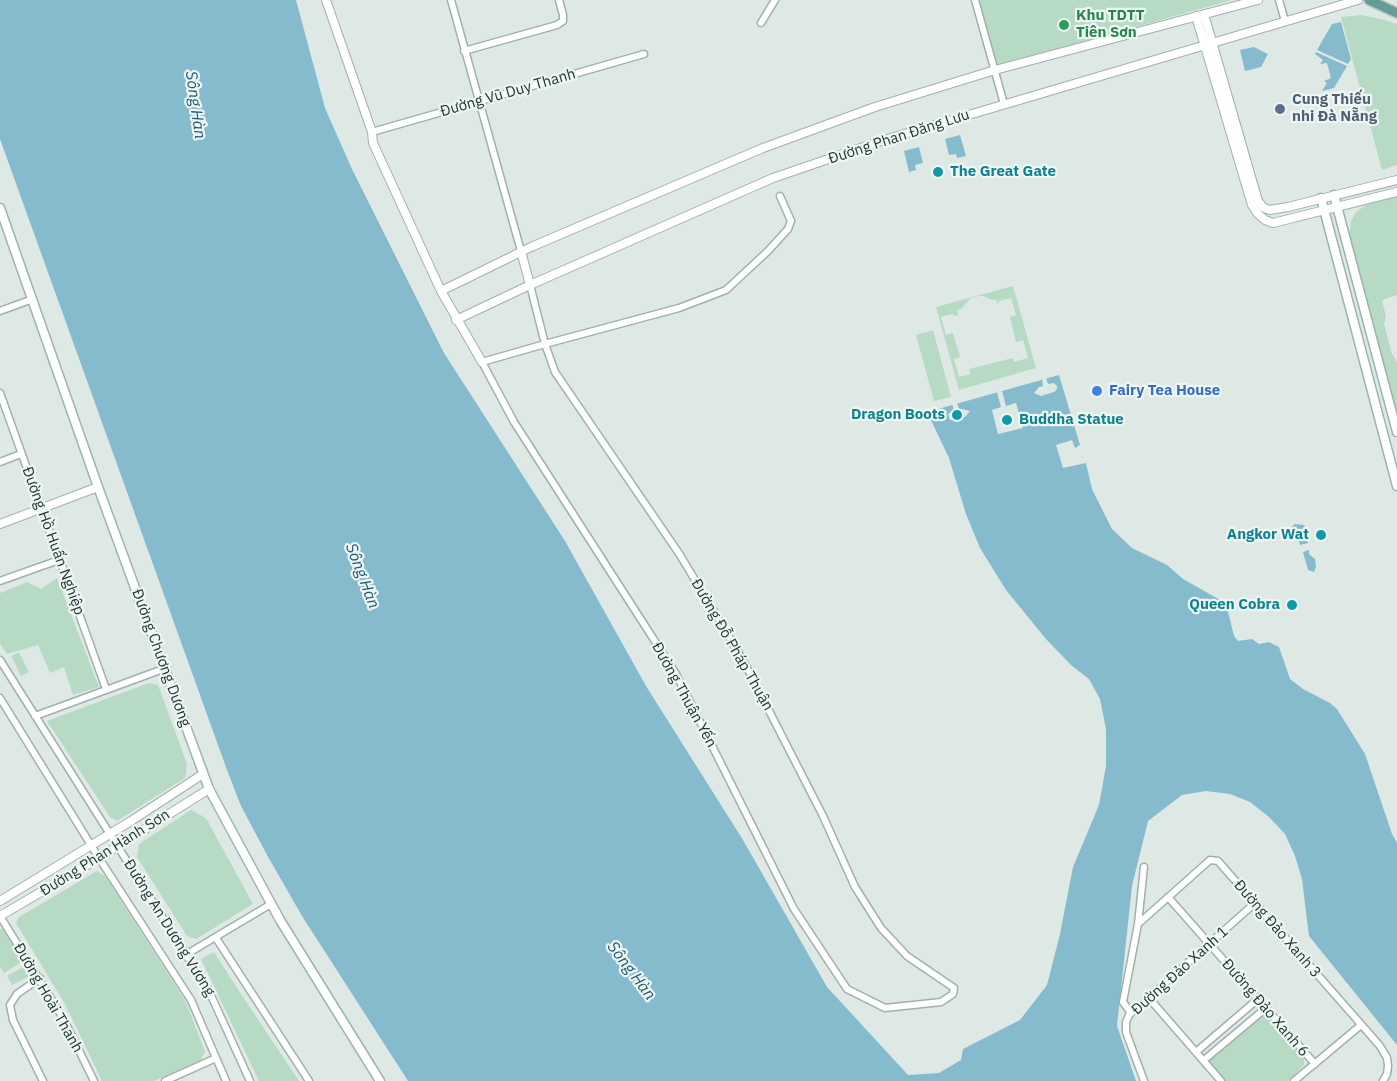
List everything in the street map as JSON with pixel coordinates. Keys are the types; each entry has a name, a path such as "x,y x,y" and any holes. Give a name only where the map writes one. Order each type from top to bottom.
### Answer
{"main road":[{"path":"1369,0 1397,13"},
{"path":"1334,195 1397,432"},
{"path":"1321,198 1397,486"},
{"name":"Đường Chương Dương","path":"0,208 202,774 279,920 380,1081"},
{"path":"1345,288 1358,284"},
{"path":"1375,399 1388,396"}],"street":[{"path":"326,0 372,132 373,143 441,291 482,362 679,308 726,290 788,229 791,221 780,196"},
{"path":"460,0 451,1 530,285"},
{"path":"464,51 557,25 563,21 564,15 559,0"},
{"path":"761,22 775,0"},
{"path":"975,0 1004,104"},
{"path":"441,291 521,251 763,148 874,106 995,70 1258,0"},
{"path":"1279,0 1285,21"},
{"name":"Đường Phan Đăng Lưu","path":"456,320 773,178 884,140 1358,0"},
{"path":"1200,15 1254,210 1265,220 1273,222 1397,192"},
{"path":"1208,44 1258,201 1264,208 1270,210 1397,180"},
{"name":"Đường Vũ Duy Thanh","path":"372,132 644,54"},
{"name":"Đường Đỗ Pháp Thuận","path":"530,285 545,344 555,372 680,555 743,660 823,816 855,888 881,928 907,956 954,988"},
{"path":"0,311 33,299"},
{"name":"Đường Thuận Yến","path":"482,362 514,422 676,674 794,909 847,989 885,1008 940,1002 953,994 954,988"},
{"name":"Đường Hồ Huấn Nghiệp","path":"0,393 106,689"},
{"path":"0,462 21,454"},
{"path":"0,524 98,487"},
{"path":"0,581 59,560"},
{"name":"Đường An Dương Vương","path":"0,660 209,991 250,1081"},
{"path":"35,716 165,668"},
{"name":"Đường An Dương Vương","path":"0,698 99,858 191,1000 226,1081"},
{"name":"Đường Phan Hành Sơn","path":"0,901 202,774"},
{"name":"Đường Phan Hành Sơn","path":"0,916 99,858 209,789"},
{"name":"Đường Đảo Xanh 3","path":"1138,924 1205,864 1214,860 1218,861 1380,1046 1387,1058 1387,1074 1383,1081"},
{"path":"1131,1013 1124,1002 1138,924 1144,867"},
{"name":"Đường Đảo Xanh 6","path":"1168,897 1315,1064"},
{"name":"Đường Đảo Xanh 1","path":"1144,1081 1126,1032 1126,1022 1131,1013 1255,903"},
{"path":"187,954 272,904"},
{"name":"Đường Hoài Thanh","path":"0,916 63,1018 94,1081"},
{"path":"216,938 309,1081"},
{"path":"40,978 17,994 10,1005 13,1020 43,1081"},
{"path":"1148,998 1221,1081"},
{"path":"1196,1052 1258,999"},
{"path":"1204,1060 1266,1008"},
{"path":"1294,1081 1361,1025"},
{"path":"165,1081 216,1058"}],"green space":[{"name":"Khu TDTT Tiên Sơn","path":"979,0 1232,0 997,66"},
{"path":"1361,15 1397,24 1397,165 1382,170 1341,17"},
{"path":"1397,197 1397,295 1382,300 1386,317 1384,324 1392,354 1397,362 1397,415 1349,236 1351,221 1356,212 1366,205"},
{"path":"1013,286 1036,368 959,390 936,307","holes":["984,296 992,300 996,299 997,304 999,301 1011,298 1016,315 1010,317 1016,342 1023,340 1028,358 1014,362 1013,358 969,369 970,374 959,377 954,359 960,357 953,333 946,335 941,317 958,315 957,310 961,309 971,298"]},
{"path":"933,330 951,397 934,401 916,335"},
{"path":"57,578 99,687 73,695 64,667 50,673 38,645 7,654 0,644 0,593 27,582 41,589"},
{"path":"19,652 29,672 21,676 11,656"},
{"path":"149,683 158,685 187,764 185,778 117,821 110,817 47,721"},
{"path":"191,810 206,818 253,904 196,939 187,936 137,857 139,844"},
{"path":"97,871 105,876 186,1002 205,1052 201,1060 154,1081 102,1081 65,1004 16,923 19,917"},
{"path":"3,928 23,961 4,973 0,967 0,930"},
{"path":"214,952 299,1081 259,1081 201,959"},
{"path":"25,966 30,976 12,985 7,976"},
{"path":"1261,1014 1268,1017 1304,1058 1304,1065 1288,1081 1225,1081 1209,1062 1211,1054"}],"water":[{"name":"Sông Hàn","path":"0,0 296,0 325,108 351,167 444,353 565,541 646,686 743,840 827,987 908,1075 939,1073 961,1060 963,1049 1020,1020 1047,985 1073,867 1099,805 1106,766 1106,729 1100,699 1089,679 1071,665 1046,639 1006,590 980,548 966,514 949,458 930,418 938,409 1059,375 1080,445 1075,448 1072,440 1056,445 1063,468 1086,463 1092,489 1112,529 1132,548 1167,565 1183,579 1222,601 1228,612 1234,636 1238,641 1252,639 1259,644 1269,642 1279,647 1290,679 1337,709 1365,754 1397,843 1397,1045 1309,936 1302,879 1285,834 1250,802 1230,794 1206,791 1182,795 1148,821 1132,886 1117,1026 1136,1081 408,1081 302,916 241,806 227,770 0,139"},
{"path":"1341,22 1351,59 1348,64 1317,50 1332,24"},
{"path":"1254,47 1268,54 1261,67 1245,71 1240,50"},
{"path":"1316,52 1347,66 1334,88 1322,91 1327,83 1324,81 1331,78 1327,63 1320,64 1323,60 1315,54"},
{"path":"960,135 966,156 957,158 956,154 949,155 945,139"},
{"path":"919,147 923,163 915,165 916,170 909,172 904,151"},
{"path":"1295,524 1304,525 1308,543 1300,545 1298,537 1290,532 1290,528"},
{"path":"1309,550 1309,554 1315,559 1314,572 1308,570 1303,552"}],"pier":[{"path":"1046,378 1048,384 1054,383 1057,389 1041,396 1034,393 1043,386 1042,380"},
{"path":"1002,391 1006,406 1016,403 1023,428 998,434 992,410 1001,407 997,392"},
{"name":"Dragon Boots","path":"957,403 959,409 970,411 965,417 950,420 948,414 954,411 952,404"}],"place":[{"name":"Khu TDTT Tiên Sơn","path":"1064,25"},
{"name":"Cung Thiếu nhi Đà Nẵng","path":"1280,109"},
{"name":"The Great Gate","path":"938,172"},
{"name":"Fairy Tea House","path":"1097,391"},
{"name":"Dragon Boots","path":"957,415"},
{"name":"Buddha Statue","path":"1007,420"},
{"name":"Angkor Wat","path":"1321,535"},
{"name":"Queen Cobra","path":"1292,605"}]}
